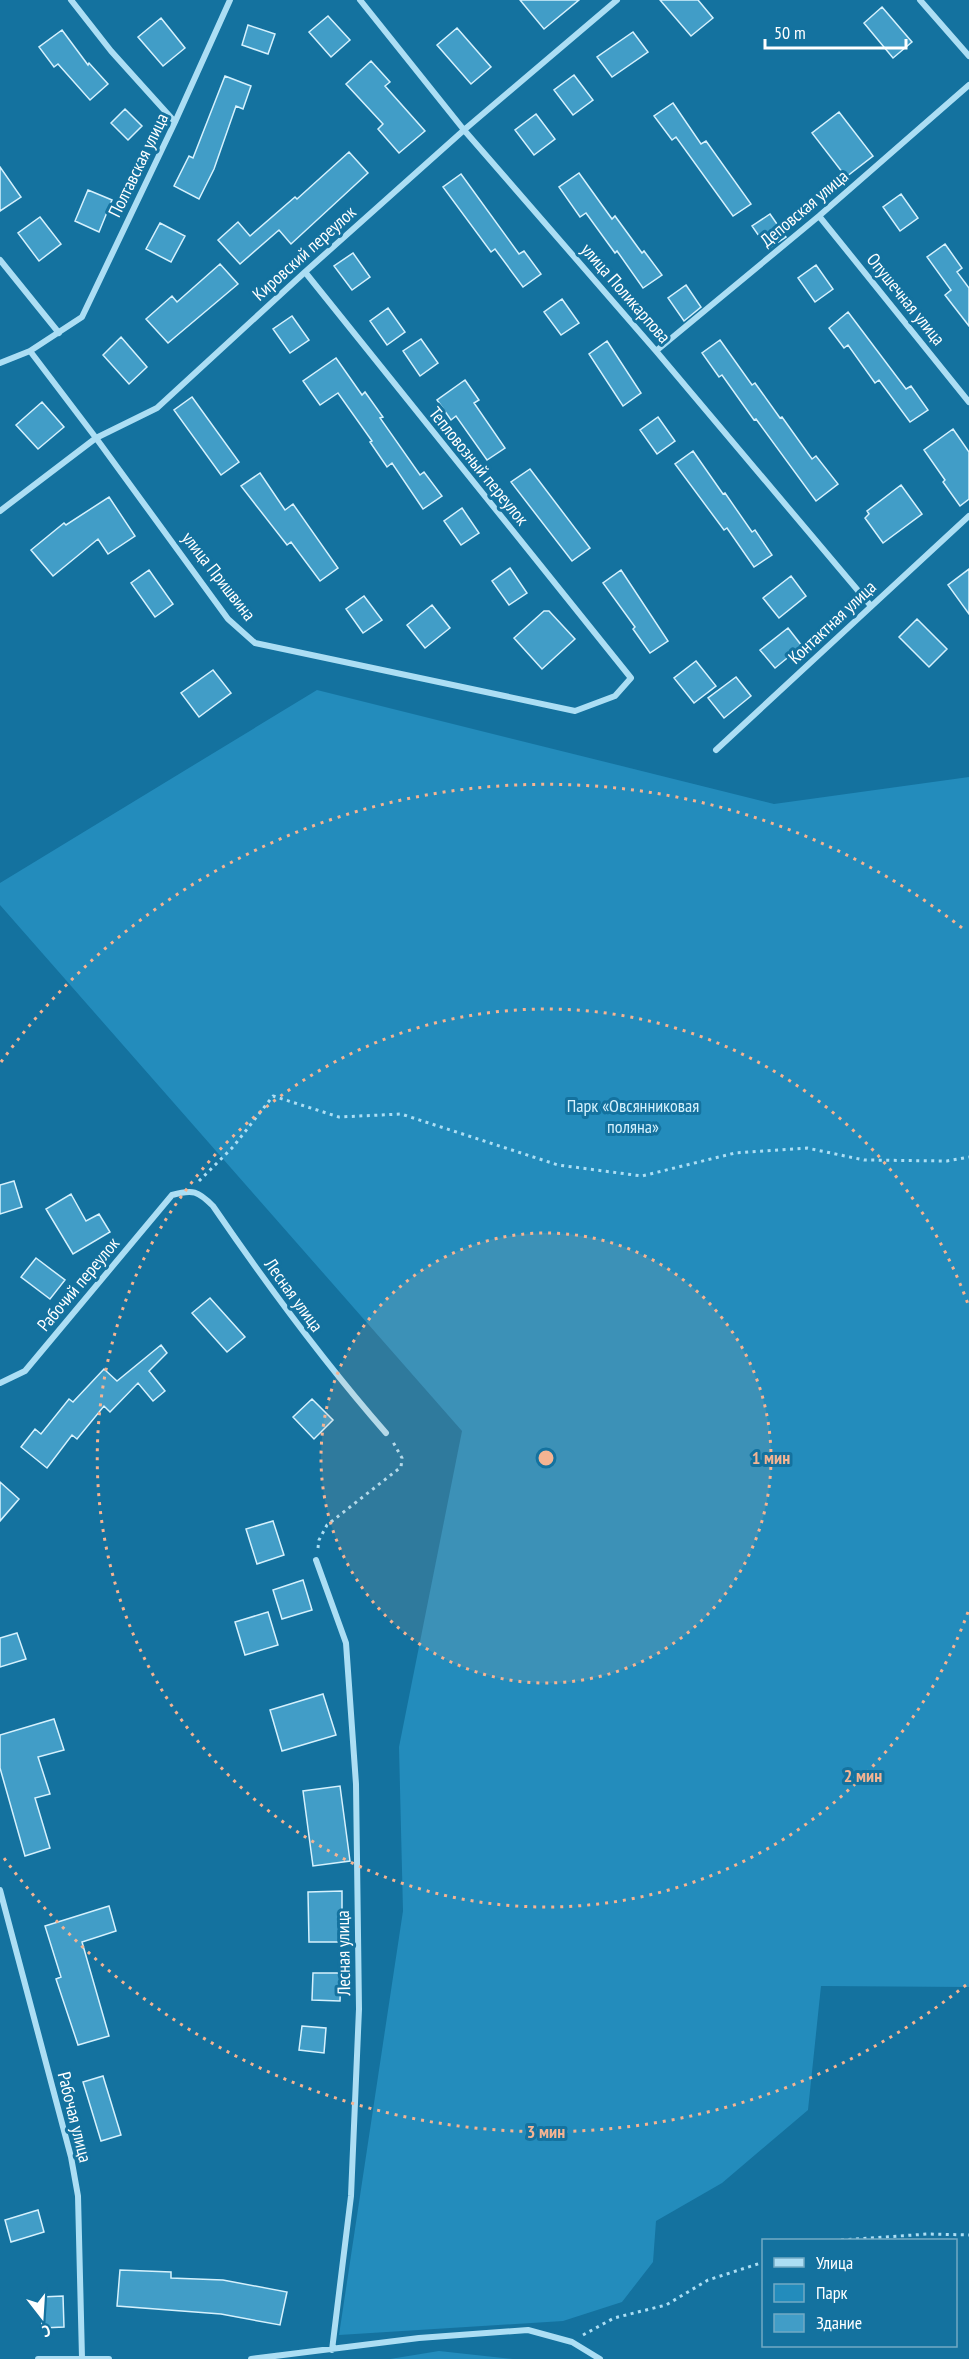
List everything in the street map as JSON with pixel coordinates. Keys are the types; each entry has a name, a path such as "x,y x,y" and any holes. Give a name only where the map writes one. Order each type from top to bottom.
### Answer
{"street":[{"path":"71,0 111,51 176,122"},
{"name":"Полтавская улица","path":"0,363 30,351 82,316 176,122 230,0"},
{"name":"улица Поликарпова","path":"360,0 464,130 657,351 871,606"},
{"name":"Кировский переулок","path":"0,511 96,438 157,408 304,272 464,130 617,0"},
{"path":"920,0 969,56"},
{"name":"Деповская улица","path":"657,351 819,216 969,85"},
{"name":"Опушечная улица","path":"819,216 969,402"},
{"path":"0,260 59,333"},
{"name":"Тепловозный переулок","path":"304,272 631,678 615,696 575,711"},
{"name":"улица Пришвина","path":"30,351 228,619 255,643 575,711"},
{"name":"Контактная улица","path":"716,750 969,516"},
{"name":"Рабочий переулок","path":"0,1383 26,1371 172,1195 189,1190"},
{"name":"Лесная улица","path":"189,1190 202,1195 213,1206 280,1303 339,1379 387,1433"},
{"name":"Лесная улица","path":"316,1560 346,1643 356,1784 359,2009 351,2196 332,2350"},
{"name":"Рабочая улица","path":"0,1890 71,2157 78,2196 82,2358"},
{"path":"251,2359 419,2338 528,2330 572,2342 600,2359"},
{"path":"38,2359 109,2359"}],"path":[{"path":"189,1190 233,1147 273,1096 339,1117 401,1114 558,1165 642,1176 735,1153 807,1148 864,1160 947,1161 969,1157"},
{"path":"316,1560 319,1540 327,1525 401,1467 402,1458 387,1433"},
{"path":"866,2239 928,2234 969,2235"},
{"path":"572,2342 614,2318 666,2305 708,2280 762,2263"}],"green space":[{"name":"Парк «Овсянниковая поляна»","path":"317,690 774,804 969,777 969,1987 821,1986 808,2110 722,2183 656,2221 653,2262 622,2302 563,2321 339,2335 403,1911 399,1747 462,1431 0,905 0,883"},
{"path":"439,2351 513,2359 390,2359"}],"building":[{"path":"520,0 579,0 544,29"},
{"path":"660,0 698,0 713,18 691,36"},
{"path":"882,7 912,42 893,58 864,23"},
{"path":"328,16 350,40 331,57 309,32"},
{"path":"161,18 185,48 163,66 138,37"},
{"path":"248,25 275,34 268,54 242,45"},
{"path":"457,28 491,67 471,84 437,45"},
{"path":"62,30 88,65 89,63 108,84 90,100 58,64 54,67 39,47"},
{"path":"633,32 648,52 612,77 597,57"},
{"path":"371,61 390,82 385,86 425,131 399,153 378,129 383,124 346,84"},
{"path":"574,75 593,100 573,115 554,90"},
{"path":"225,76 251,86 243,109 236,106 214,169 199,199 174,186 189,156 193,158"},
{"path":"673,103 701,144 706,141 751,204 733,216 676,137 672,140 654,116"},
{"path":"125,109 142,126 128,140 111,123"},
{"path":"839,112 873,156 846,177 812,133"},
{"path":"536,114 555,139 534,155 515,130"},
{"path":"349,152 368,173 291,244 279,230 240,264 218,240 238,222 250,236 295,197 297,199"},
{"path":"0,167 21,197 0,211"},
{"path":"579,173 612,219 615,216 642,253 644,251 662,275 643,288 586,213 580,217 559,187"},
{"path":"461,174 519,254 524,251 541,274 523,287 495,249 491,252 443,187"},
{"path":"88,190 112,200 99,232 75,221"},
{"path":"901,194 918,218 900,231 883,207"},
{"path":"770,214 786,237 768,249 752,226"},
{"path":"40,217 61,244 39,261 18,233"},
{"path":"160,223 185,236 171,262 146,249"},
{"path":"945,244 962,268 957,272 969,288 969,326 945,295 951,290 927,257"},
{"path":"353,253 370,277 352,290 334,266"},
{"path":"220,264 238,284 168,343 146,319 172,296 177,302"},
{"path":"816,265 833,289 815,302 798,278"},
{"path":"686,285 701,307 684,321 668,298"},
{"path":"562,299 579,323 561,335 544,312"},
{"path":"388,308 405,332 387,345 370,321"},
{"path":"848,312 906,389 911,386 928,410 910,422 879,380 875,383 848,345 844,348 829,328"},
{"path":"292,316 309,340 290,353 273,329"},
{"path":"121,337 147,367 129,384 103,355"},
{"path":"421,339 438,363 420,376 403,351"},
{"path":"720,340 752,385 755,383 812,459 816,456 838,484 816,501 756,419 754,420 722,375 719,377 702,353"},
{"path":"607,341 641,393 623,406 589,354"},
{"path":"336,358 362,395 365,392 383,417 380,418 420,475 424,472 442,496 423,509 392,463 387,467 370,442 372,441 338,393 320,405 303,381"},
{"path":"465,380 479,400 474,403 505,448 487,460 456,416 451,420 437,400"},
{"path":"192,397 239,462 221,475 174,410"},
{"path":"42,402 64,427 38,449 16,425"},
{"path":"658,417 675,441 657,454 640,430"},
{"path":"953,429 969,452 969,499 960,506 924,450"},
{"path":"693,451 723,494 725,493 752,532 755,530 772,555 754,567 727,528 724,530 675,464"},
{"path":"530,469 590,548 572,561 511,482"},
{"path":"260,473 285,510 293,504 338,568 320,581 291,542 287,545 241,486"},
{"path":"901,485 922,514 883,543 865,518 869,514 867,511"},
{"path":"109,497 135,536 108,554 98,539 53,576 31,550 64,523 66,525"},
{"path":"462,508 479,533 461,545 444,521"},
{"path":"510,568 527,593 509,605 492,581"},
{"path":"969,569 969,614 948,585"},
{"path":"149,570 173,604 155,617 131,583"},
{"path":"621,570 668,641 650,653 633,629 635,627 603,583"},
{"path":"791,576 806,596 779,618 763,598"},
{"path":"364,596 382,620 363,633 346,609"},
{"path":"432,605 450,628 425,648 407,625"},
{"path":"544,611 549,611 575,639 542,669 514,638"},
{"path":"917,619 947,649 929,667 899,637"},
{"path":"788,628 802,646 775,668 760,650"},
{"path":"696,661 716,686 694,703 674,678"},
{"path":"213,670 231,693 199,717 181,693"},
{"path":"736,677 751,696 724,718 708,698"},
{"path":"14,1181 22,1207 0,1214 0,1185"},
{"path":"71,1194 86,1221 99,1214 110,1232 73,1254 46,1209"},
{"path":"36,1258 65,1280 50,1299 21,1277"},
{"path":"210,1298 245,1337 227,1352 192,1313"},
{"path":"161,1345 167,1353 149,1371 165,1391 153,1401 138,1383 110,1412 104,1406 77,1439 72,1435 47,1468 21,1447 35,1429 41,1434 69,1399 73,1402 104,1369 117,1381"},
{"path":"312,1399 333,1420 314,1439 293,1417"},
{"path":"0,1482 19,1499 0,1521"},
{"path":"273,1521 284,1555 257,1564 246,1529"},
{"path":"303,1580 312,1610 282,1619 273,1590"},
{"path":"268,1612 278,1645 245,1655 235,1622"},
{"path":"17,1633 26,1659 0,1667 0,1638"},
{"path":"323,1694 336,1735 282,1751 270,1710"},
{"path":"54,1719 64,1750 38,1757 50,1794 35,1798 50,1848 25,1856 0,1768 0,1735"},
{"path":"340,1786 350,1861 313,1866 303,1791"},
{"path":"342,1891 342,1942 309,1942 308,1892"},
{"path":"109,1906 116,1931 82,1942 109,2036 78,2045 56,1979 61,1977 45,1926"},
{"path":"313,1973 341,1973 340,2001 312,2000"},
{"path":"302,2026 326,2028 324,2053 299,2050"},
{"path":"103,2076 121,2135 101,2141 83,2082"},
{"path":"38,2210 44,2232 11,2242 5,2220"},
{"path":"120,2270 171,2272 171,2278 223,2280 287,2292 280,2325 221,2314 117,2306"},
{"path":"63,2296 64,2327 42,2328 41,2297"}]}
